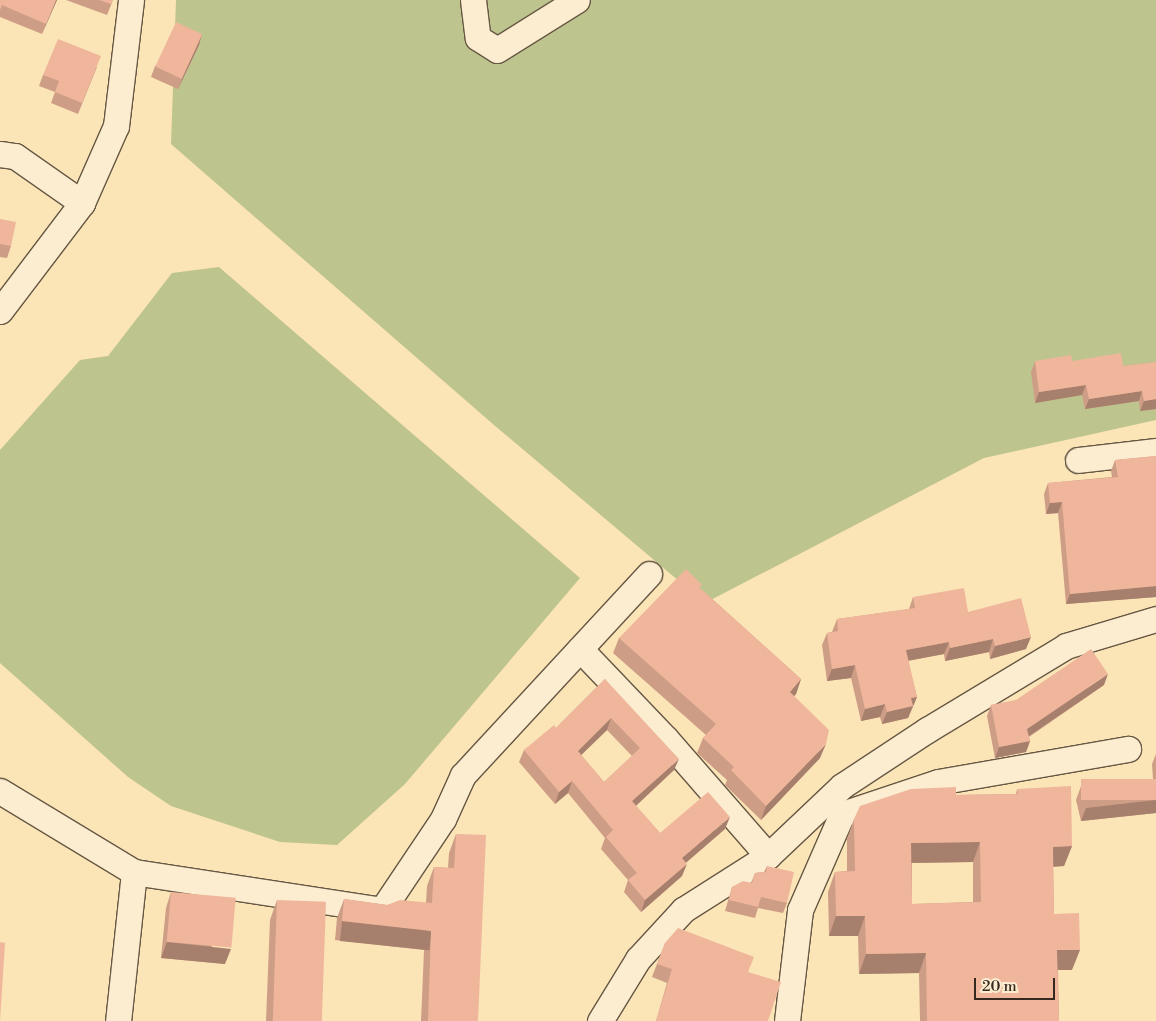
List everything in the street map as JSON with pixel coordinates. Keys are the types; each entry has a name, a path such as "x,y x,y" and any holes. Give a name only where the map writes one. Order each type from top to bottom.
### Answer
{"street":[{"path":"0,311 82,203 116,126 131,0"},
{"path":"474,0 478,38 497,50 577,0"},
{"path":"0,154 15,156 82,203"},
{"path":"1078,460 1156,451"},
{"path":"0,790 134,872 382,910 443,819 462,775 649,574"},
{"path":"600,1021 638,959 683,910 768,856 842,786 927,730 1066,646 1156,619"},
{"path":"580,649 666,739 768,856"},
{"path":"787,1021 800,910 842,814 938,782 1128,749"},
{"path":"118,1021 134,872"}],"green space":[{"path":"176,0 1156,0 1156,420 984,458 705,603 494,425 171,144"},
{"path":"219,267 580,578 405,784 337,845 280,842 171,806 128,777 0,663 0,450 80,360 108,356 172,273"}],"building":[{"path":"0,0 56,0 46,24 2,5 0,10"},
{"path":"99,0 113,0 111,4"},
{"path":"176,22 202,34 182,79 155,66"},
{"path":"58,39 101,56 82,103 55,92 59,81 43,75"},
{"path":"0,219 16,222 11,246 0,244"},
{"path":"1121,353 1123,366 1156,362 1156,399 1144,401 1142,391 1089,399 1086,385 1039,392 1035,361 1071,355 1072,361"},
{"path":"1156,456 1156,586 1070,594 1062,502 1050,503 1048,483 1118,477 1115,460"},
{"path":"686,569 702,585 699,587 801,679 790,692 829,730 826,744 766,806 731,770 734,767 703,738 716,724 619,638"},
{"path":"964,588 968,612 1021,598 1031,637 995,646 993,639 950,648 949,642 906,650 917,697 911,698 913,706 887,712 885,704 865,709 855,665 832,669 827,633 838,631 837,619 915,608 913,597"},
{"path":"1091,649 1108,674 1027,729 1030,741 999,747 991,705 1016,700"},
{"path":"605,679 679,759 632,801 660,833 708,792 730,817 682,858 687,864 645,900 628,880 637,873 606,837 613,830 572,781 559,792 524,750 554,725 556,728","holes":["611,718 640,748 604,782 578,751"]},
{"path":"1081,779 1156,779 1156,800 1081,800"},
{"path":"1071,786 1072,846 1053,847 1054,914 1079,913 1080,950 1057,950 1059,1021 927,1021 926,953 866,954 865,916 836,916 835,872 855,871 854,819 860,806 911,789 956,787 956,795 1018,794 1017,789","holes":["980,842 981,902 912,904 911,843"]},
{"path":"456,834 486,835 478,1021 428,1021 431,931 342,921 344,899 387,905 400,900 432,903 434,867 454,868"},
{"path":"767,866 794,872 787,903 761,897 758,907 729,900 732,887 743,881 752,883 755,873 766,872"},
{"path":"171,892 236,898 231,947 167,942"},
{"path":"277,900 326,902 322,1021 273,1021"},
{"path":"678,928 754,957 748,972 781,982 768,1021 656,1021 672,969 657,964 665,943"},
{"path":"0,942 5,943 0,1021"}]}
